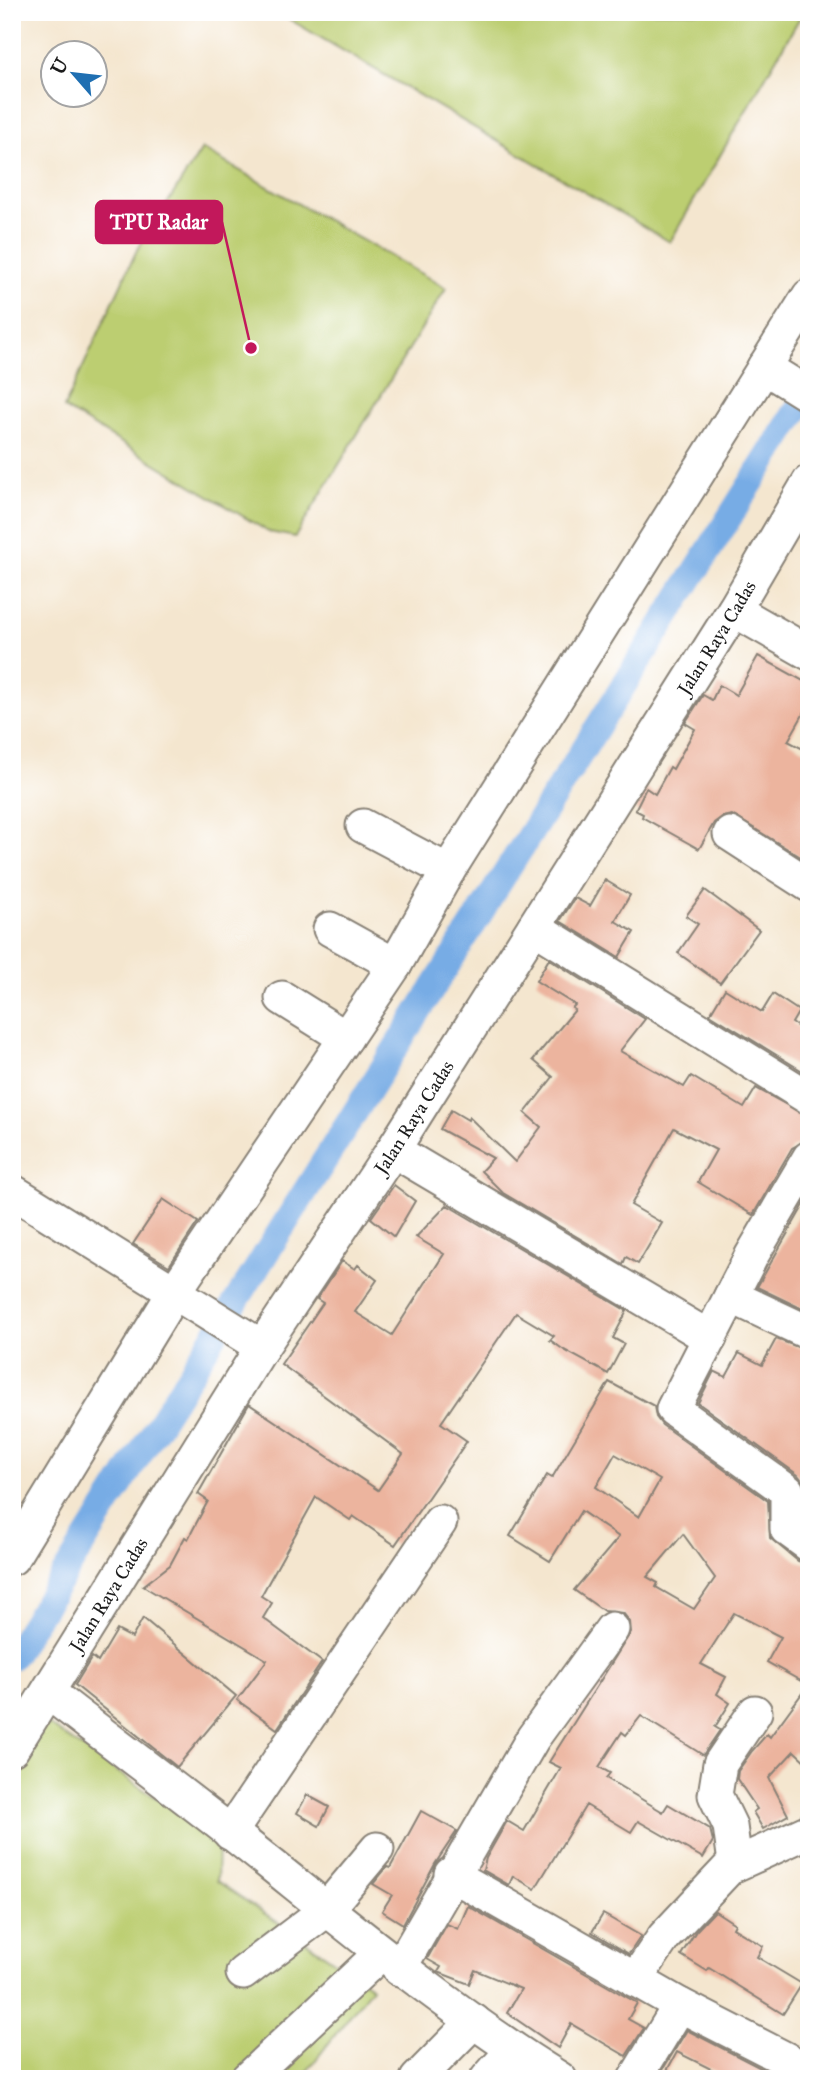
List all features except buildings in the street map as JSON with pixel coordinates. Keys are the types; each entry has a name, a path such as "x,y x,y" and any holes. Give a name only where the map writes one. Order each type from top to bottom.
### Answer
{"street":[{"path":"12,1558 179,1293 395,965 448,871 768,369 809,296"},
{"path":"768,369 809,395"},
{"name":"Jalan Raya Cadas","path":"12,1749 258,1344 393,1150 734,610 809,482"},
{"path":"734,610 809,653"},
{"path":"363,825 448,871"},
{"path":"730,834 809,885"},
{"path":"534,927 809,1097"},
{"path":"330,929 395,965"},
{"path":"282,998 346,1038"},
{"path":"393,1150 710,1338"},
{"path":"809,1158 731,1296 673,1409 787,1491 787,1529 809,1545"},
{"path":"12,1191 258,1344"},
{"path":"731,1296 807,1332"},
{"path":"230,1833 440,1522"},
{"path":"247,2079 389,1961 451,1874 533,1738 612,1629"},
{"path":"48,1692 389,1961 513,2050 560,2079"},
{"path":"735,1863 730,1826 715,1795 720,1764 755,1712"},
{"path":"635,1980 664,1937 735,1863 809,1831"},
{"path":"243,1973 325,1911 377,1849"},
{"path":"451,1874 680,2005 809,2071"},
{"path":"635,2079 680,2005"},
{"path":"416,2079 474,2021"},
{"path":"486,2079 513,2050"}],"green space":[{"path":"277,12 803,12 670,242"},
{"path":"202,149 446,288 295,537 269,532 64,408 136,252"},
{"path":"12,1700 218,1840 217,1881 372,1987 301,2079 12,2079 12,1883 15,1878 12,1876"}],"waterway":[{"path":"12,1657 809,391"}],"place":[{"name":"TPU Radar","path":"251,348"}]}
